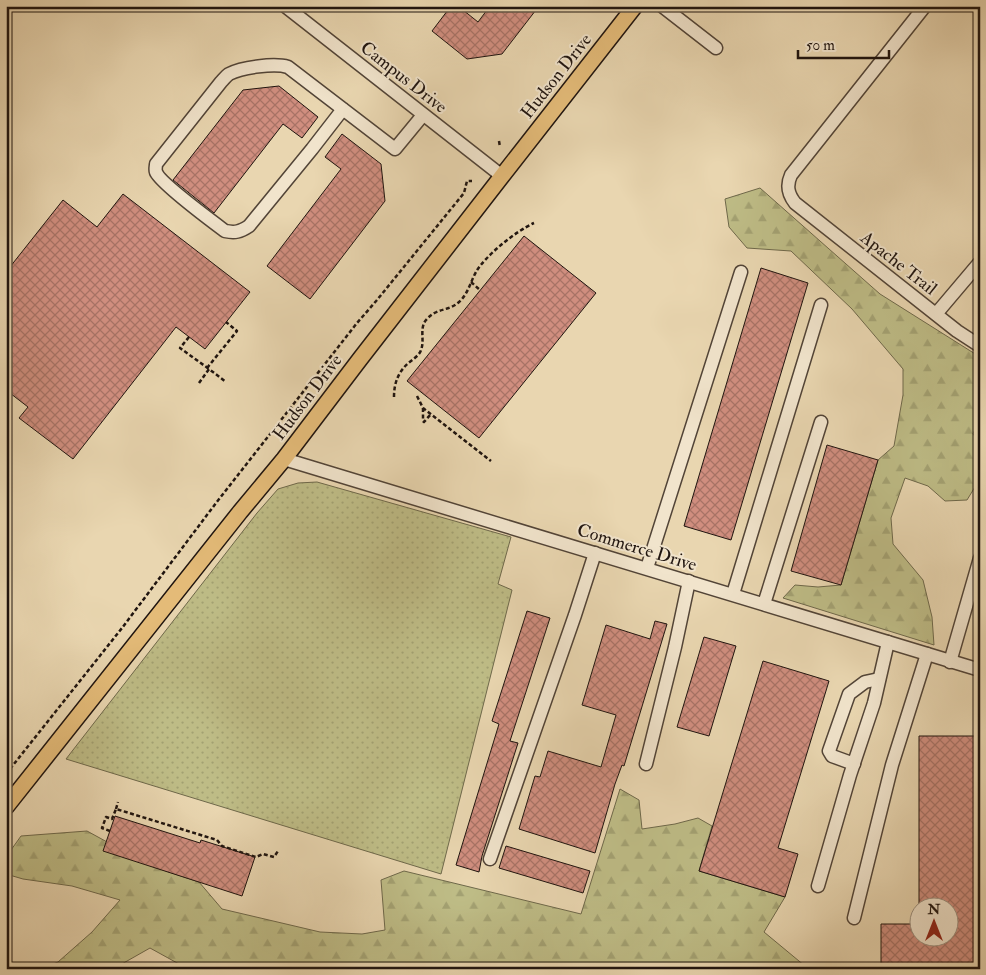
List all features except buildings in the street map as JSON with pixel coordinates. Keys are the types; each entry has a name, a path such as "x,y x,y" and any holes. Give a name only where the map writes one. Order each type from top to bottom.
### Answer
{"main road":[{"name":"Hudson Drive","path":"6,807 234,519 284,459 635,6"}],"street":[{"name":"Campus Drive","path":"285,6 502,176"},
{"path":"662,6 716,48"},
{"name":"Apache Trail","path":"925,6 792,175 789,180 788,192 798,206 980,346"},
{"path":"342,109 306,157 242,232 225,231 170,187 158,176 155,170 156,164 221,82 239,70 271,65 288,67 395,150 424,115"},
{"path":"936,314 980,262"},
{"path":"646,568 741,272"},
{"path":"733,594 822,304"},
{"path":"764,604 821,422"},
{"name":"Commerce Drive","path":"284,459 980,670"},
{"path":"490,859 595,553"},
{"path":"950,662 980,558"},
{"path":"646,764 689,581"},
{"path":"818,886 874,703 888,642"},
{"path":"854,918 892,765 926,654"},
{"path":"854,764 832,756 829,751 849,694 865,682 880,679"}],"path":[{"path":"499,140 500,147"},
{"path":"6,774 57,712 216,503 357,323 464,193 468,181 472,181"},
{"path":"394,397 397,376 404,366 421,351 424,323 435,312 456,304 465,295 476,271 486,259 520,231 534,223"},
{"path":"472,282 480,290"},
{"path":"199,384 237,330 226,322"},
{"path":"189,337 180,348 226,382"},
{"path":"417,396 423,408 491,461"},
{"path":"423,408 422,422 426,421 430,414"},
{"path":"110,831 102,828 106,817 112,819 118,802"},
{"path":"116,808 217,840 222,846 256,857 263,854 274,857 278,851"}],"green space":[{"path":"760,188 880,294 980,357 980,418 973,434 980,443 980,476 978,482 967,500 945,501 928,486 905,478 891,518 893,544 923,580 932,617 934,645 783,598 795,585 818,587 841,585 878,460 894,446 903,395 903,369 852,309 791,251 747,248 729,227 725,199"},
{"path":"317,482 511,537 498,584 512,590 441,874 66,759 257,513 278,489 298,483"},
{"path":"620,789 639,800 642,829 698,818 712,826 699,871 785,897 764,932 811,969 188,969 150,948 113,969 40,969 58,962 92,932 120,900 72,886 23,879 6,874 6,857 21,836 87,831 151,866 199,882 222,909 320,932 362,934 385,930 381,880 404,871 581,914"}]}
